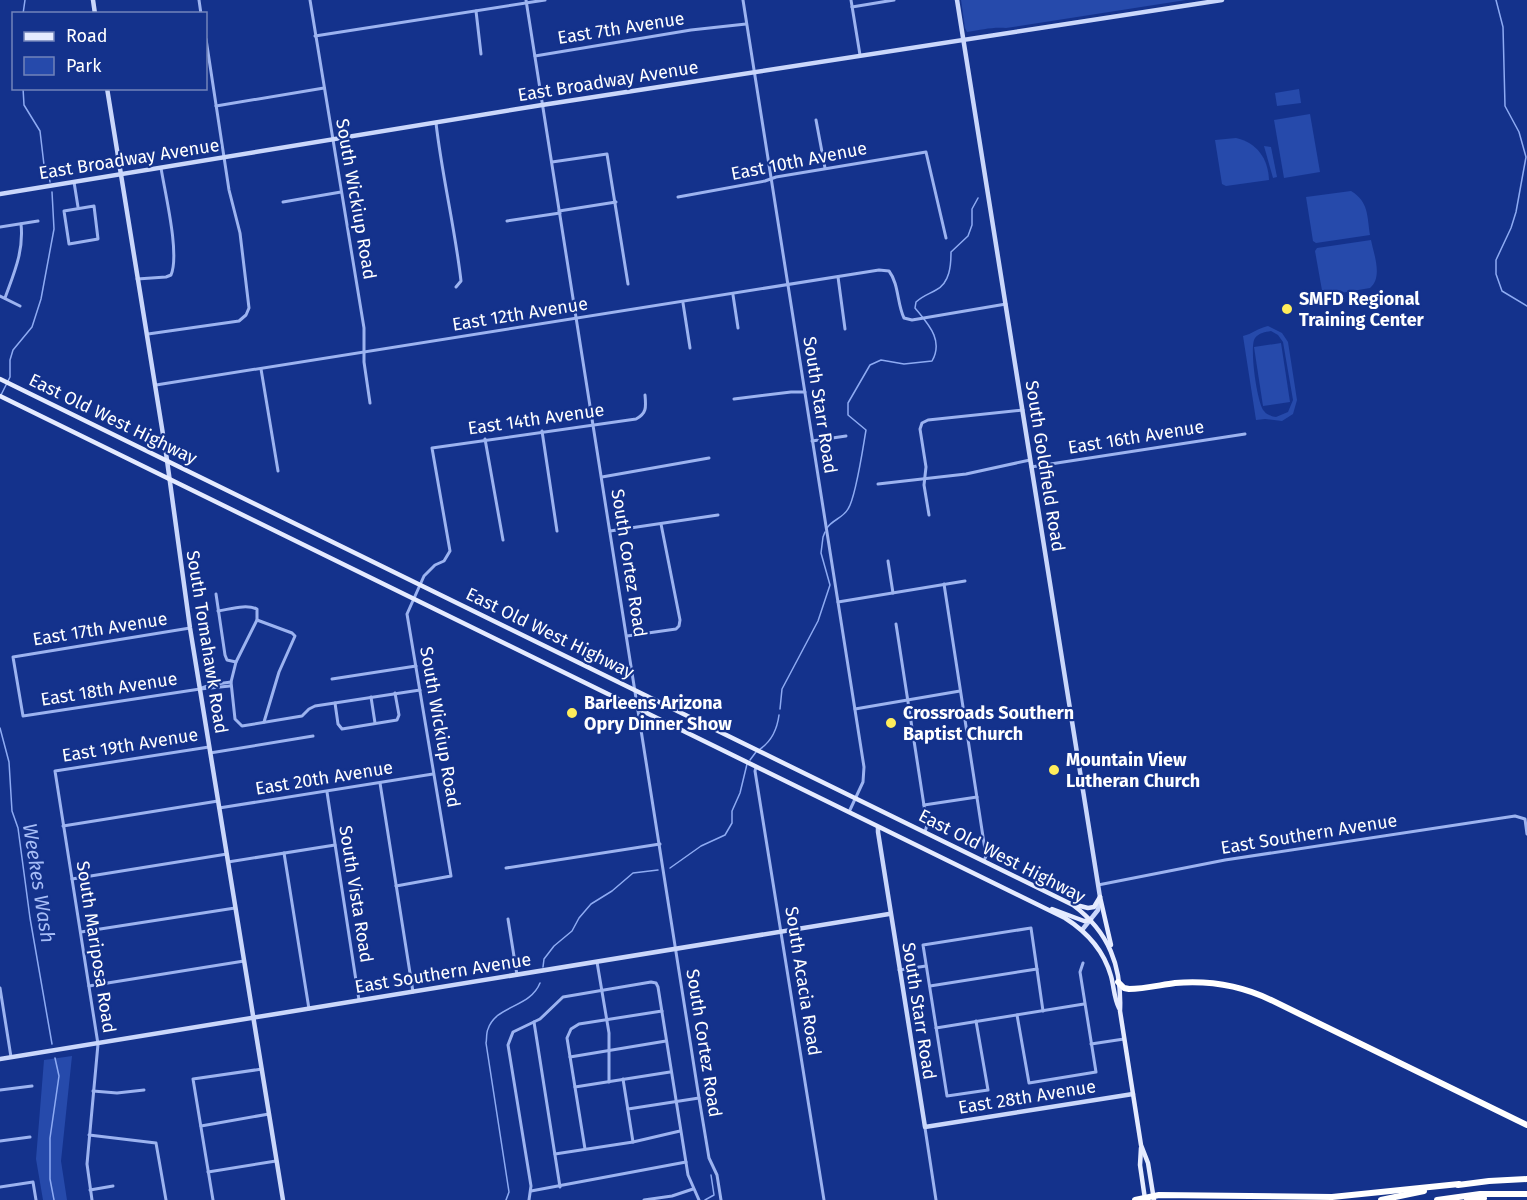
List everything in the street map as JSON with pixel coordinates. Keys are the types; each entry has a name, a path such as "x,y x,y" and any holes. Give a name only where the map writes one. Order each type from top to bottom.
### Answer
{"highway":[{"path":"1118,982 1124,988 1129,989 1205,982 1230,985 1251,991 1527,1125"},
{"path":"1135,1200 1145,1198 1332,1197 1527,1179"},
{"path":"1381,1200 1459,1184"},
{"path":"1437,1200 1480,1194 1527,1194"},
{"path":"1467,1200 1527,1194"}],"main road":[{"name":"South Goldfield Road","path":"957,0 1100,897"},
{"name":"East Broadway Avenue","path":"0,194 542,105 1222,0"},
{"name":"South Tomahawk Road","path":"107,90 167,461 190,628 283,1200"},
{"name":"East Old West Highway","path":"0,379 1073,905 1091,920 1105,937 1113,957 1120,1011"},
{"name":"East Old West Highway","path":"0,396 1065,918 1082,930 1103,956 1111,977 1114,998 1120,1011"},
{"name":"South Starr Road","path":"878,827 889,914 925,1127"},
{"path":"1073,905 1090,908 1100,897"},
{"path":"1082,930 1098,910 1100,897"},
{"path":"1100,897 1113,957"},
{"path":"1037,904 1081,920 1091,920"},
{"name":"East Southern Avenue","path":"0,1059 889,914"},
{"path":"1120,1011 1141,1146 1140,1165 1145,1198"},
{"name":"East 28th Avenue","path":"925,1127 1133,1094"},
{"path":"1141,1146 1148,1163 1154,1198"}],"street":[{"name":"South Wickiup Road","path":"310,0 331,139 364,328 363,352 370,403"},
{"path":"315,36 526,1 545,0"},
{"name":"South Starr Road","path":"743,0 865,772 863,782 849,812"},
{"path":"851,0 860,55"},
{"path":"852,7 894,0"},
{"name":"South Cortez Road","path":"526,1 699,1098 709,1158 717,1175 721,1200"},
{"path":"476,11 481,54"},
{"name":"East 7th Avenue","path":"535,56 691,30 747,24"},
{"path":"146,334 239,321 246,315 249,308 240,233 229,190 207,46"},
{"path":"216,106 324,88"},
{"path":"816,120 825,168"},
{"path":"436,123 458,257 461,282 456,287"},
{"name":"East 10th Avenue","path":"678,196 825,168 926,152 946,238"},
{"path":"552,163 607,154 628,284"},
{"path":"137,279 171,275 174,261 160,166"},
{"path":"74,182 78,207"},
{"path":"283,202 341,192"},
{"path":"507,221 616,202"},
{"path":"94,206 98,239 69,244 64,211 78,207 94,206"},
{"path":"0,227 38,221"},
{"path":"4,298 19,261 21,224"},
{"name":"East 12th Avenue","path":"154,386 879,270 889,271 893,277 904,318 912,320 1006,304"},
{"path":"838,277 845,329"},
{"path":"733,295 738,328"},
{"path":"0,296 20,306"},
{"path":"683,303 690,348"},
{"path":"261,369 278,471"},
{"path":"734,399 805,392"},
{"name":"East 14th Avenue","path":"432,448 636,419 646,410 645,395"},
{"path":"929,515 924,485 926,467 922,423 1023,410"},
{"path":"542,431 557,531"},
{"name":"East 16th Avenue","path":"1031,467 1245,434"},
{"path":"812,441 846,436"},
{"path":"485,439 503,540"},
{"name":"South Wickiup Road","path":"396,886 451,876 408,614 428,570 444,561 450,551 432,448"},
{"path":"602,477 709,459"},
{"path":"878,484 966,474 1030,460"},
{"path":"610,531 718,515"},
{"path":"627,636 676,629 679,626 680,620 661,524"},
{"path":"888,561 893,593"},
{"path":"838,602 965,581"},
{"path":"944,584 986,856 984,861"},
{"path":"216,594 225,655 227,660 236,662"},
{"path":"218,611 242,607 257,609 256,620 236,662 230,684 235,719 239,725 302,716 315,706 420,690"},
{"path":"256,620 295,636 279,672 264,723"},
{"path":"896,624 927,825 926,832"},
{"name":"East 17th Avenue","path":"22,716 13,657 190,628"},
{"path":"332,679 416,666"},
{"name":"East 18th Avenue","path":"22,716 230,684"},
{"path":"855,709 960,691"},
{"path":"334,703 340,728 396,720 399,715 395,693"},
{"path":"371,697 375,723"},
{"name":"East 19th Avenue","path":"55,771 313,736"},
{"name":"South Acacia Road","path":"750,764 755,771 824,1200"},
{"name":"South Mariposa Road","path":"55,771 98,1044 87,1164 92,1200"},
{"name":"East 20th Avenue","path":"219,808 433,774"},
{"path":"380,783 413,992"},
{"name":"South Vista Road","path":"327,792 360,1000"},
{"path":"924,805 977,797"},
{"path":"63,826 218,801"},
{"name":"East Southern Avenue","path":"1098,885 1225,860 1515,816 1525,819 1527,834"},
{"path":"506,868 660,844"},
{"path":"228,862 335,845"},
{"path":"284,853 309,1009"},
{"path":"72,879 226,854"},
{"path":"81,932 235,908"},
{"path":"508,919 517,975"},
{"path":"976,1022 988,1090 947,1096 923,945 1031,928 1043,1011"},
{"path":"89,986 244,961"},
{"path":"597,962 606,1020 609,1082"},
{"path":"1017,1015 1029,1083 1096,1072 1080,972 1083,963"},
{"path":"899,970 926,966"},
{"path":"930,986 1037,969"},
{"path":"529,1200 531,1192 508,1045 510,1036 516,1029 540,1019 563,997 656,982 686,1162 693,1189 699,1200"},
{"path":"0,988 11,1057"},
{"path":"936,1028 1084,1004"},
{"path":"585,1149 567,1038 571,1029 579,1024 662,1011"},
{"path":"534,1022 560,1187"},
{"path":"1091,1044 1124,1039"},
{"path":"570,1057 666,1041"},
{"path":"213,1200 194,1079 262,1069"},
{"path":"575,1088 671,1071"},
{"path":"623,1079 633,1142"},
{"path":"0,1090 32,1086"},
{"path":"93,1091 117,1093 144,1090"},
{"path":"628,1109 699,1098"},
{"path":"201,1126 269,1114"},
{"name":"South Starr Road","path":"925,1127 936,1200"},
{"path":"555,1154 633,1142 681,1131"},
{"path":"89,1135 156,1143 166,1200"},
{"path":"0,1141 30,1137"},
{"path":"208,1172 276,1161"},
{"path":"531,1192 686,1162"},
{"path":"0,1187 33,1182 36,1200"},
{"path":"90,1190 113,1186"},
{"path":"644,1200 672,1196 693,1189"}],"green space":[{"path":"961,0 1186,0 967,32"},
{"path":"1299,89 1301,103 1277,106 1275,93"},
{"path":"1310,114 1320,172 1284,178 1274,120"},
{"path":"1236,138 1250,144 1264,158 1269,180 1226,186 1222,184 1215,140"},
{"path":"1264,146 1271,147 1277,177 1273,178"},
{"path":"1351,191 1364,205 1370,235 1316,243 1313,241 1306,197"},
{"path":"1371,240 1377,272 1370,288 1323,296 1315,251 1317,248"},
{"path":"1268,326 1282,333 1288,342 1297,400 1293,414 1282,421 1256,420 1243,336","holes":["1271,331 1283,342 1293,400 1288,412 1276,417 1266,413 1261,406 1256,387 1253,343 1255,338 1264,332"]},
{"path":"1281,343 1290,402 1263,406 1254,347"},
{"path":"72,1056 61,1161 67,1200 43,1200 36,1159 44,1060"}],"waterway":[{"name":"Weekes Wash","path":"23,12 25,0"},
{"path":"1496,0 1503,27 1505,106 1519,132 1526,157 1516,212 1496,260 1496,274 1502,291 1527,306"},
{"name":"Weekes Wash","path":"23,90 24,105 40,131 44,165 48,170 50,182"},
{"name":"Weekes Wash","path":"1,395 10,377 10,360 13,350 32,327 41,299 54,229 52,192"},
{"path":"827,528 846,512 851,503 863,448 866,430 848,415 848,403 870,365 881,360 904,364 932,361 936,346 935,339 929,326 915,308 916,302 941,287 947,278 951,252 968,236 972,225 972,209 978,198"},
{"path":"780,709 782,689 818,621 830,585 821,553 825,532"},
{"path":"760,749 773,735 779,715"},
{"name":"Weekes Wash","path":"0,728 9,762 12,811 18,828 30,918 52,1044"},
{"path":"750,760 756,752"},
{"path":"670,868 701,846 725,835 732,823 732,811 740,793 747,764"},
{"path":"543,967 544,959 554,946 572,931 591,904 612,891 633,873 658,870"},
{"path":"506,1200 509,1192 486,1043 487,1032 498,1015 529,997 540,983"},
{"name":"Weekes Wash","path":"54,1200 50,1179 50,1138 59,1076 55,1058"},
{"path":"705,1200 714,1195 711,1175"}],"place":[{"name":"SMFD Regional Training Center","path":"1287,309"},
{"name":"Barleens Arizona Opry Dinner Show","path":"572,713"},
{"name":"Crossroads Southern Baptist Church","path":"891,723"},
{"name":"Mountain View Lutheran Church","path":"1054,770"}]}
